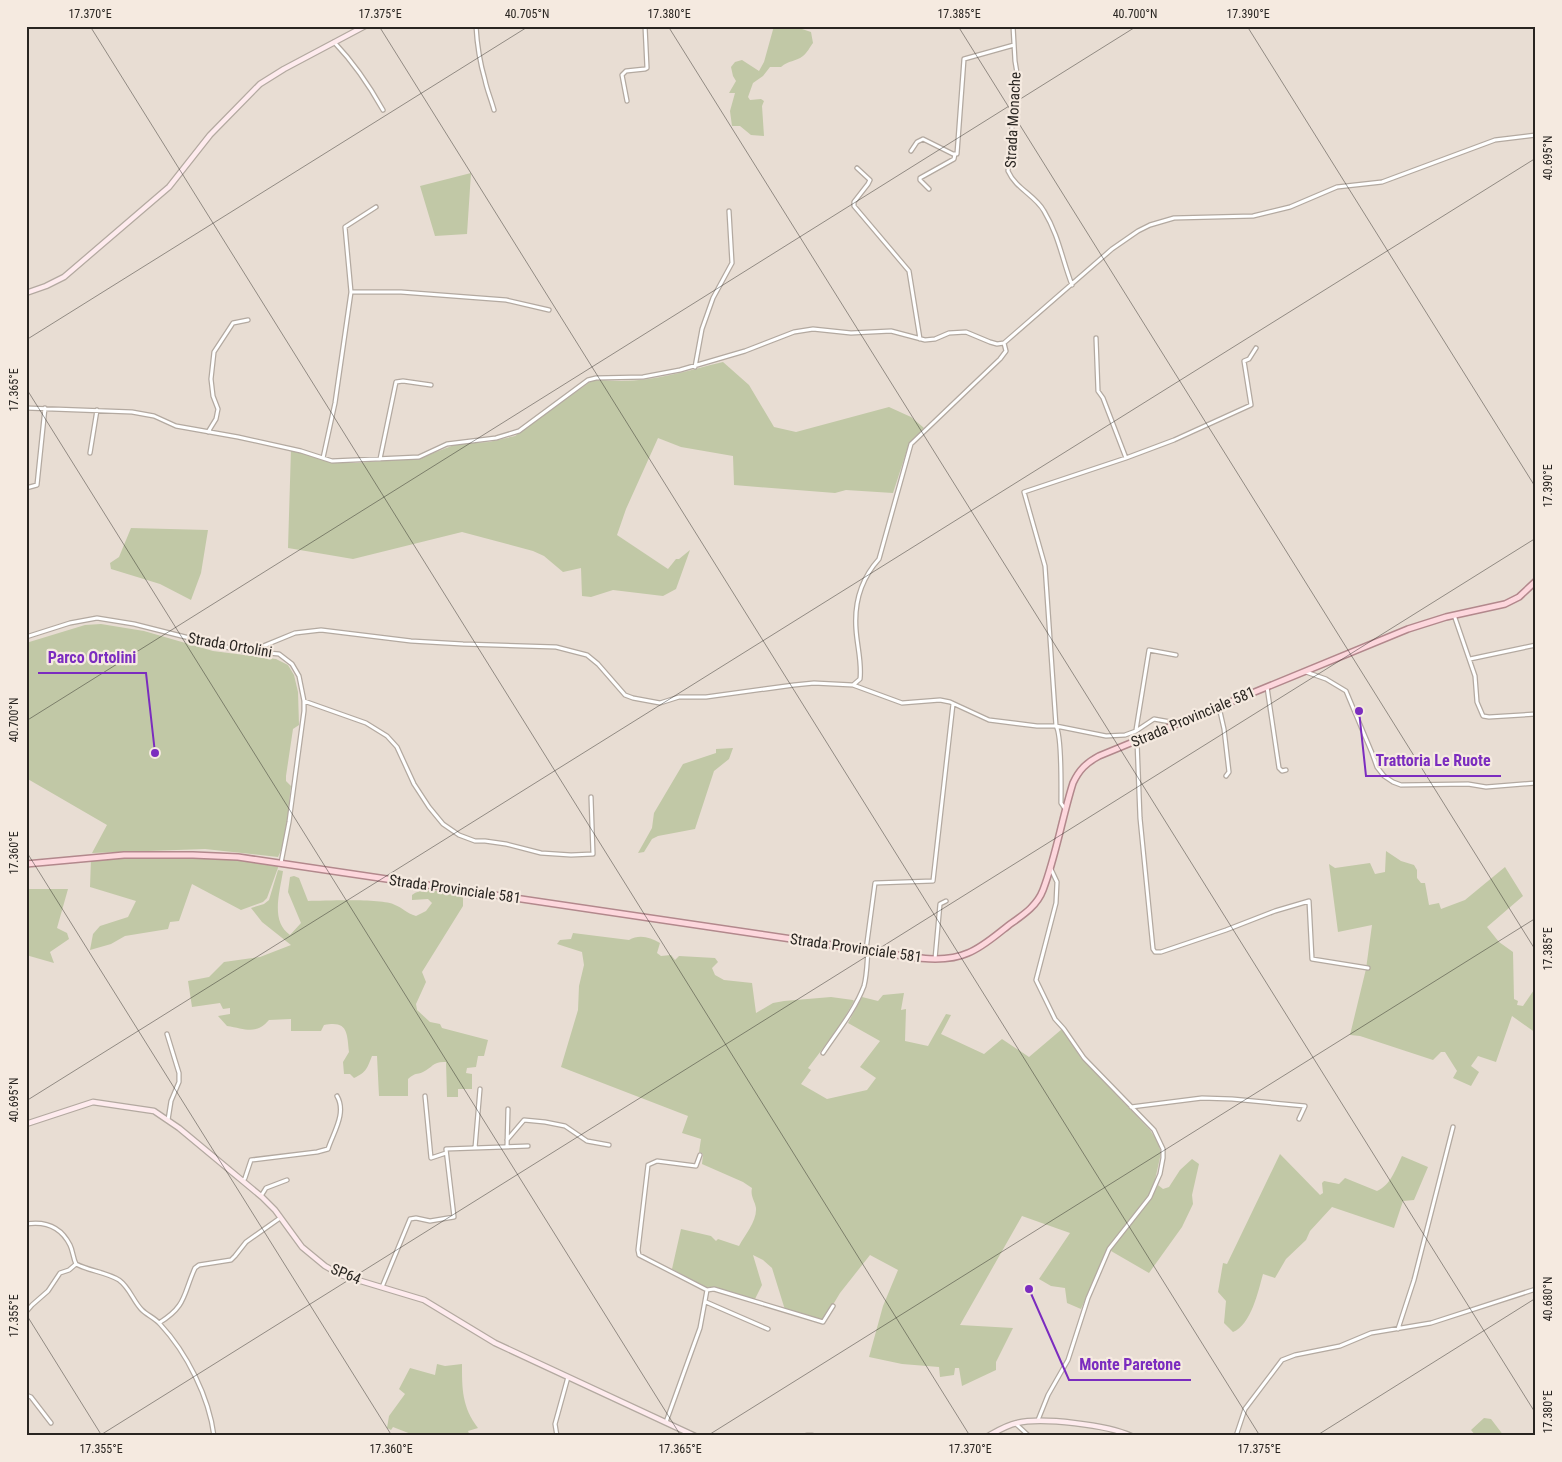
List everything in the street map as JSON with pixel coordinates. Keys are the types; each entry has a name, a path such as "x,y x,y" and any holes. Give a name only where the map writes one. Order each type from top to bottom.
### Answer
{"main road":[{"name":"Strada Provinciale 581","path":"26,864 124,855 183,854 238,857 867,950 934,959 950,958 968,953 984,944 1022,916 1037,901 1043,890 1072,783 1086,763 1408,629 1454,615 1505,604 1519,597 1536,581"}],"street":[{"path":"26,293 64,277 169,187 210,135 260,84 272,75 365,26"},
{"path":"476,26 477,44 494,110"},
{"path":"627,101 622,75 626,70 645,70 647,68 645,26"},
{"name":"Strada Monache","path":"1013,26 1017,73 1008,171 1014,182 1040,205 1046,213 1060,244 1072,285"},
{"path":"334,42 349,58 370,87 383,110"},
{"path":"929,189 920,178 954,159 958,151 964,59 1014,45"},
{"path":"26,408 132,412 154,416 176,426 247,439 332,461 419,457 447,444 496,438 519,431 588,380 596,378 643,377 695,367 745,351 794,332 813,329 851,334 891,331 920,339 935,339 949,333 966,332 997,344 1004,342 1093,265 1123,241 1150,225 1170,219 1253,216 1290,207 1337,186 1382,182 1495,140 1536,136"},
{"path":"911,151 923,139 955,154"},
{"path":"857,168 870,180 854,202 854,206 909,271 920,339"},
{"path":"323,458 335,403 351,292 345,227 376,207"},
{"path":"695,367 702,329 713,298 732,263 729,211"},
{"path":"351,292 401,292 506,300 549,310"},
{"path":"208,432 216,419 218,409 211,379 214,352 233,324 248,320"},
{"path":"1096,338 1098,390 1103,398 1126,458"},
{"path":"853,685 860,679 861,667 856,628 858,593 868,570 879,558 911,444 1000,359 1006,351 1004,342"},
{"path":"1064,809 1062,803 1045,566 1024,492 1174,440 1251,405 1244,361 1249,359 1256,348"},
{"path":"380,459 396,382 402,381 431,385"},
{"path":"26,488 37,485 45,408"},
{"path":"90,453 97,410"},
{"path":"1454,615 1475,676 1478,702 1483,716 1536,714"},
{"name":"Strada Ortolini","path":"26,637 85,619 103,618 221,646 279,654 289,661 298,676 304,701 303,725 281,863"},
{"path":"251,651 295,633 321,630 420,642 556,647 587,655 598,664 625,695 660,703 679,697 706,697 814,683 853,685 866,692 903,703 937,700 953,704 989,720 1037,726 1056,726 1114,736 1125,735 1154,719 1177,724"},
{"path":"1470,659 1536,645"},
{"path":"1136,730 1149,650 1176,655"},
{"path":"1306,672 1326,679 1346,691 1377,767 1384,776 1401,786 1468,784 1486,787 1536,783"},
{"path":"1267,687 1279,768 1282,771 1286,770"},
{"path":"304,701 366,723 387,736 397,747 414,784 438,818 454,832 472,840 506,844 541,853 593,854 591,797"},
{"path":"822,1053 844,1024 864,982 875,883 933,881 953,704"},
{"path":"1218,707 1224,729 1229,772 1226,776"},
{"path":"1137,741 1140,818 1154,952 1160,952 1275,911 1309,901 1312,959 1368,968"},
{"path":"1038,1420 1048,1396 1068,1360 1088,1298 1109,1249 1150,1197 1160,1174 1163,1149 1154,1130 1084,1058 1055,1019 1036,980 1056,903 1057,882 1050,866"},
{"path":"934,959 940,904 946,902"},
{"path":"167,1034 179,1073 179,1082 168,1120"},
{"path":"475,1148 480,1090"},
{"path":"243,1181 251,1160 328,1149 330,1140 338,1128 340,1105 337,1096"},
{"path":"424,1096 431,1158 446,1153"},
{"path":"1130,1107 1195,1098 1232,1098 1305,1106 1299,1119"},
{"name":"SP64","path":"26,1124 93,1102 151,1110 168,1120 261,1196 302,1247 333,1271 424,1300 495,1343 666,1422 684,1434 695,1436"},
{"path":"507,1147 508,1109"},
{"path":"507,1140 524,1120 565,1126 588,1141 609,1145"},
{"path":"1398,1329 1414,1280 1453,1127"},
{"path":"382,1286 410,1220 413,1217 430,1221 454,1217 446,1149 528,1146"},
{"path":"700,1155 696,1166 658,1161 648,1165 638,1251 640,1256 708,1290 714,1289 823,1322 834,1306"},
{"path":"261,1196 266,1188 288,1180"},
{"path":"159,1323 174,1313 182,1302 195,1268 199,1265 228,1261 233,1258 246,1242 280,1218"},
{"path":"26,1224 43,1223 51,1225 70,1244 76,1264"},
{"path":"76,1264 117,1279 127,1288 144,1312 159,1323 177,1346 202,1391 212,1418 214,1436"},
{"path":"26,1312 48,1291 60,1273 69,1270 76,1264"},
{"path":"1236,1436 1245,1409 1282,1360 1295,1355 1340,1346 1372,1333 1431,1323 1536,1289"},
{"path":"666,1422 700,1328 708,1290"},
{"path":"706,1302 768,1329"},
{"path":"557,1436 556,1418 568,1377"},
{"path":"26,1395 31,1397 50,1423"},
{"path":"988,1436 1015,1424 1038,1420 1115,1430 1131,1436"},
{"path":"1015,1424 1028,1436"},
{"path":"807,1436 812,1436"}],"green space":[{"path":"774,26 793,26 811,32 813,43 803,56 781,67 770,67 763,76 753,83 748,97 750,100 761,99 764,101 762,106 764,136 751,135 740,126 732,126 730,111 735,93 729,93 736,81 731,67 735,62 742,60 759,71 764,62"},
{"path":"471,173 467,234 435,236 420,186"},
{"path":"723,362 749,385 774,427 796,432 889,407 911,417 924,428 907,450 893,493 846,490 835,493 734,485 733,456 681,447 658,438 626,509 617,535 668,569 676,559 679,559 690,550 676,589 663,596 613,590 591,597 582,596 581,568 563,572 544,556 533,551 462,532 353,559 288,548 291,449 330,462 356,463 420,458 457,444 489,442 515,436 594,379 611,381 644,380"},
{"path":"131,528 208,530 201,573 191,600 160,584 111,569 110,563 119,557"},
{"path":"101,624 144,631 213,651 276,659 288,665 294,675 298,692 299,725 293,729 286,776 286,781 291,786 287,822 284,841 278,857 205,849 92,853 107,825 26,778 26,643 85,625"},
{"path":"733,748 729,759 714,771 695,829 658,836 652,839 644,852 638,853 652,828 654,813 683,764 716,753 716,749"},
{"path":"1386,851 1401,861 1414,865 1417,870 1417,878 1421,883 1425,883 1429,905 1439,903 1441,909 1465,900 1505,867 1523,896 1487,927 1499,942 1513,952 1514,999 1518,1001 1517,1005 1523,1006 1536,987 1536,1033 1512,1016 1496,1062 1478,1056 1471,1066 1479,1072 1471,1086 1453,1078 1457,1071 1445,1052 1441,1052 1433,1060 1360,1036 1350,1035 1366,969 1372,925 1338,932 1329,864 1335,868 1370,863 1375,874 1385,872"},
{"path":"212,856 279,865 267,898 263,902 241,910 192,884 179,921 170,922 168,929 125,936 111,944 90,950 93,934 100,926 128,917 136,901 90,887 91,859"},
{"path":"278,870 283,871 278,914 284,929 290,935 301,923 288,892 290,877 299,878 308,901 378,901 395,905 416,916 426,911 432,903 428,899 412,900 412,895 417,892 434,891 458,895 460,891 463,898 463,906 422,972 426,982 416,1004 417,1010 430,1022 440,1024 442,1028 488,1040 484,1056 478,1056 476,1067 467,1068 466,1073 472,1074 472,1089 458,1089 458,1097 447,1097 446,1062 442,1062 436,1063 423,1072 414,1074 408,1079 408,1096 379,1096 377,1056 372,1056 362,1074 354,1078 350,1074 344,1074 343,1062 349,1052 347,1034 342,1026 338,1024 324,1025 321,1031 291,1031 291,1019 269,1020 260,1028 250,1030 227,1026 218,1016 230,1014 230,1008 223,1009 220,1003 192,1007 188,981 209,977 224,962 260,957 291,945 262,922 251,908 264,904 269,900"},
{"path":"26,889 68,889 57,928 67,933 69,939 50,952 54,963 26,955"},
{"path":"573,933 629,940 637,937 652,939 660,943 657,953 661,956 671,955 675,960 679,956 715,958 718,962 712,968 715,975 724,980 752,983 756,1013 773,1003 784,1001 831,997 853,1000 839,1027 808,1068 811,1070 801,1084 827,1099 867,1090 876,1078 860,1067 880,1041 848,1023 862,997 878,1001 883,995 904,993 901,1010 906,1009 905,1041 928,1046 946,1014 951,1015 941,1034 984,1054 1002,1039 1029,1057 1062,1029 1081,1058 1150,1130 1158,1142 1161,1153 1153,1189 1147,1200 1106,1251 1081,1309 1067,1303 1065,1288 1051,1286 1039,1279 1070,1233 1022,1216 960,1325 1013,1328 996,1362 996,1370 962,1386 959,1368 955,1368 954,1375 940,1377 939,1367 902,1364 869,1357 883,1306 898,1270 870,1255 840,1293 825,1318 820,1322 786,1313 772,1268 763,1260 753,1255 762,1285 754,1301 707,1289 672,1269 681,1229 711,1236 716,1241 718,1239 739,1246 753,1223 756,1213 752,1188 743,1182 702,1164 703,1154 699,1152 701,1139 682,1133 688,1116 561,1067 578,1010 579,986 584,965 582,952 557,944 560,940 571,939"},
{"path":"1280,1154 1320,1195 1323,1193 1322,1183 1324,1181 1339,1184 1345,1178 1377,1191 1386,1185 1402,1156 1428,1167 1414,1200 1403,1201 1394,1228 1332,1207 1310,1231 1306,1240 1286,1259 1275,1278 1263,1274 1253,1307 1245,1323 1233,1332 1224,1323 1226,1301 1218,1292 1223,1263 1227,1264"},
{"path":"1192,1159 1199,1164 1192,1195 1193,1204 1182,1227 1149,1273 1111,1251 1112,1246 1149,1202 1158,1185 1163,1189 1169,1187 1180,1170"},
{"path":"437,1364 445,1366 462,1364 464,1398 469,1413 478,1428 468,1431 470,1436 416,1436 393,1427 391,1430 387,1428 389,1416 405,1394 399,1389 410,1368 435,1375"},
{"path":"1484,1418 1491,1419 1504,1436 1476,1436 1471,1430"}],"place":[{"name":"Trattoria Le Ruote","path":"1359,711"},
{"name":"Parco Ortolini","path":"155,753"},
{"name":"Monte Paretone","path":"1029,1289"}]}
